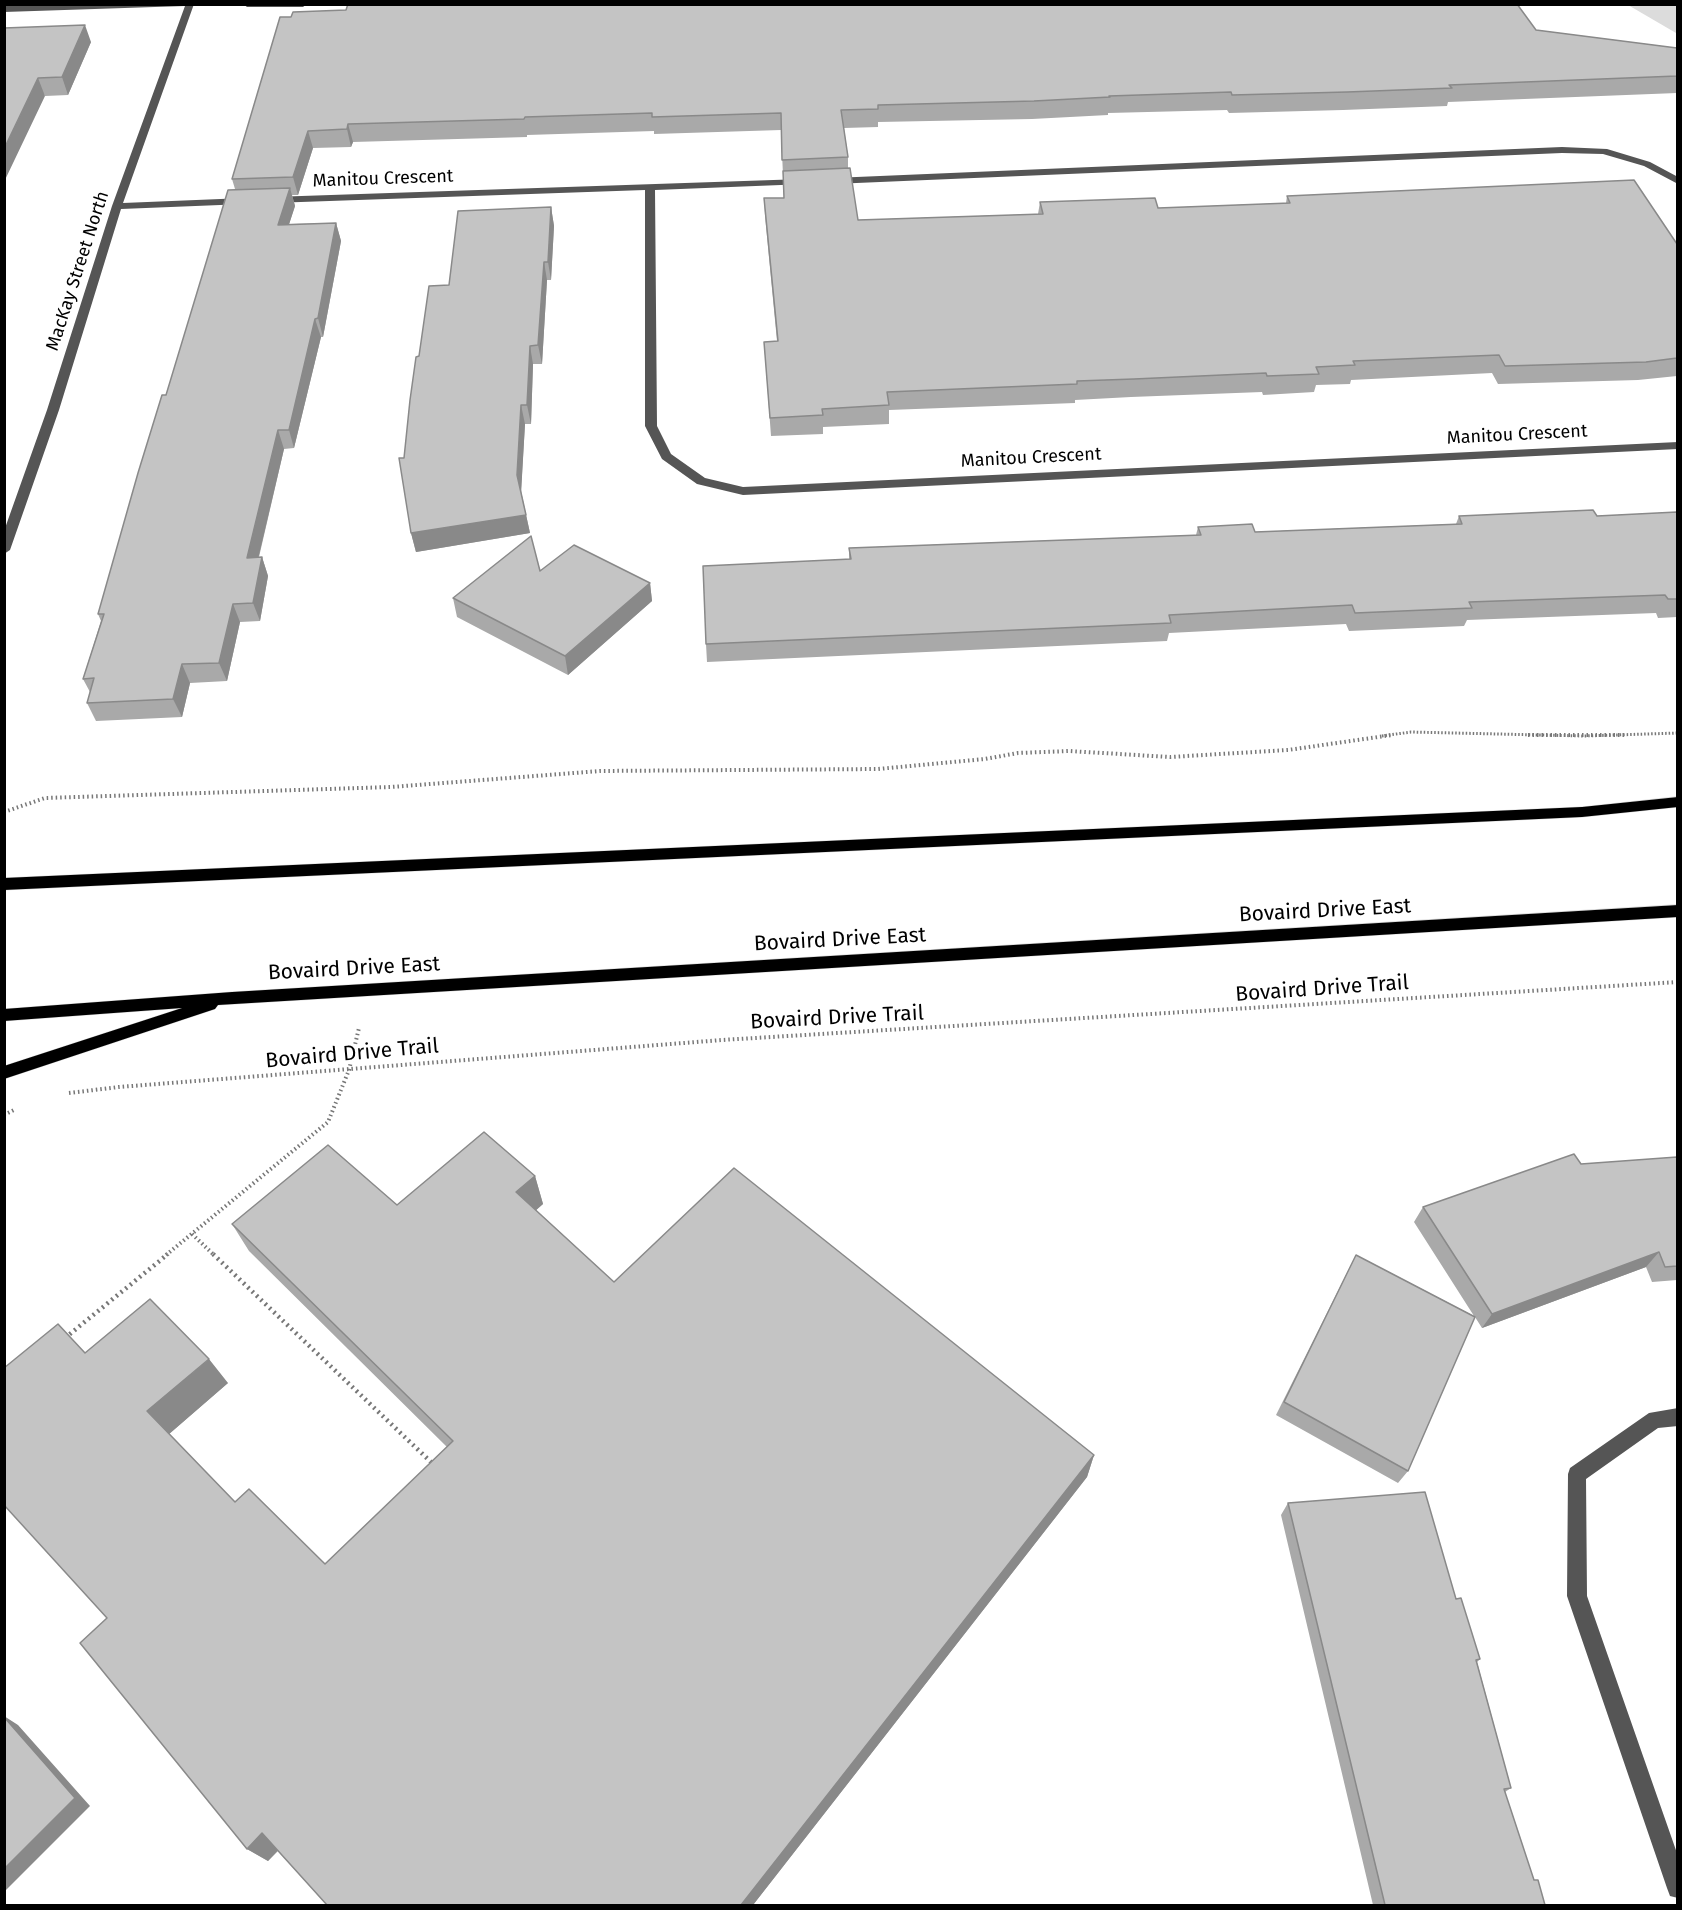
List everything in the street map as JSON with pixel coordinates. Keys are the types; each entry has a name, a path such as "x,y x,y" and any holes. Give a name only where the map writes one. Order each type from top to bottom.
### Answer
{"main road":[{"path":"4,884 1570,812 1677,802"},
{"name":"Bovaird Drive East","path":"4,1016 232,998 1677,911"},
{"path":"4,1073 232,998"}],"street":[{"path":"4,9 183,4"},
{"name":"MacKay Street North","path":"4,550 53,410 117,206 190,4"},
{"path":"247,4 303,4"},
{"path":"828,181 1562,150 1604,151 1647,164 1677,181"},
{"name":"Manitou Crescent","path":"117,206 816,182"},
{"name":"Manitou Crescent","path":"650,189 651,426 666,456 701,481 743,491 1677,445"},
{"path":"1677,1417 1655,1419 1577,1474 1577,1596 1677,1888"}],"path":[{"path":"4,812 45,798 391,787 600,771 878,769 985,759 1018,753 1069,751 1170,758 1288,750 1411,732 1584,736 1677,733"},
{"name":"Bovaird Drive Trail","path":"60,1095 119,1087 722,1040 1677,982"},
{"path":"58,1343 328,1122 349,1070 369,990"},
{"path":"4,1115 21,1106"},
{"path":"192,1234 433,1464"}],"shaded area":[{"path":"1628,5 1677,5 1677,33 1676,33"}],"building":[{"path":"348,4 1517,4 1536,30 1677,48 1677,76 1449,85 1452,88 1347,92 1232,95 1231,92 878,105 878,109 841,110 848,157 782,160 781,113 652,117 652,113 348,124 347,129 308,131 293,177 232,179 280,17 291,17 293,12 346,10"},
{"path":"85,25 62,77 38,78 4,149 4,28"},
{"path":"850,168 858,220 1043,214 1040,202 1155,198 1158,208 1290,203 1287,196 1634,180 1677,244 1677,358 1646,362 1505,366 1499,355 1353,361 1355,365 1316,367 1319,374 1267,376 1266,373 887,392 889,405 822,409 823,415 770,418 764,342 778,341 764,198 784,198 783,171"},
{"path":"290,188 278,225 336,223 318,318 315,319 289,430 278,430 247,558 262,557 253,603 233,604 219,663 182,664 173,699 87,703 94,678 83,679 104,614 98,614 138,473 162,395 166,395 228,190"},
{"path":"551,207 548,262 544,262 538,345 530,346 527,405 521,405 517,475 526,515 411,533 399,458 404,458 416,357 419,356 429,286 449,285 458,211"},
{"path":"1593,510 1597,516 1677,512 1677,599 1668,599 1665,595 1469,602 1472,608 1355,613 1352,605 1169,615 1171,623 706,644 703,566 851,559 849,548 1201,535 1198,527 1252,524 1255,532 1462,524 1459,516"},
{"path":"531,536 540,571 574,545 650,583 565,656 453,598"},
{"path":"484,1132 535,1176 516,1192 614,1282 734,1168 1094,1455 741,1905 327,1905 262,1833 247,1849 80,1643 107,1618 4,1505 4,1368 58,1324 85,1353 150,1299 209,1359 147,1411 235,1502 249,1489 325,1564 453,1441 232,1224 328,1145 397,1205"},
{"path":"1574,1154 1581,1164 1677,1157 1677,1266 1665,1267 1659,1252 1492,1314 1423,1207"},
{"path":"1356,1255 1475,1317 1408,1471 1284,1402"},
{"path":"1425,1492 1456,1599 1461,1598 1480,1659 1476,1660 1511,1788 1504,1789 1534,1880 1538,1880 1545,1905 1385,1905 1288,1503"},
{"path":"4,1717 75,1798 4,1869"}]}
